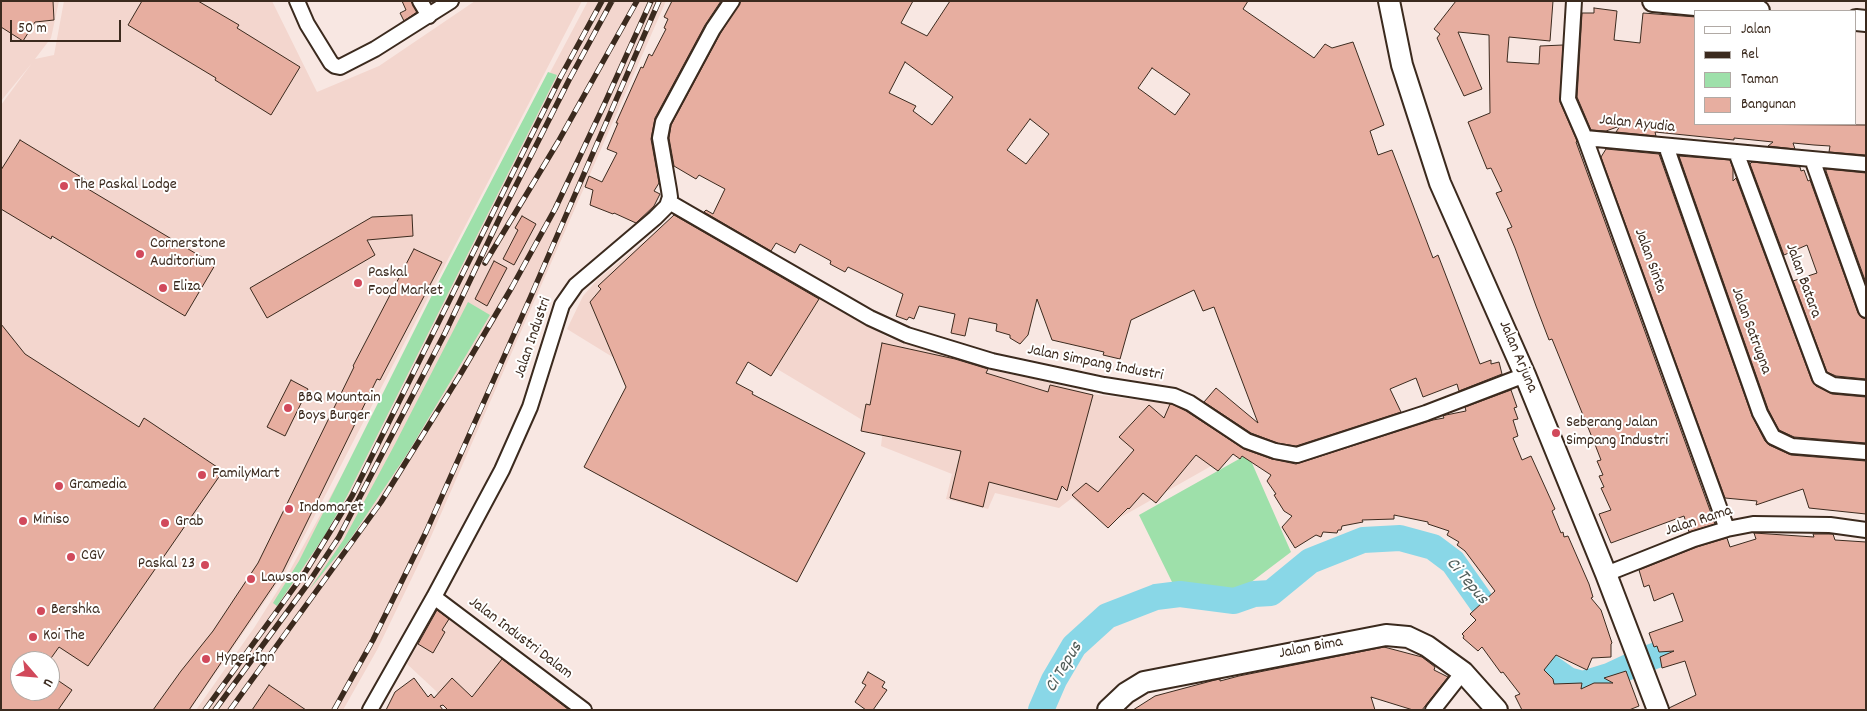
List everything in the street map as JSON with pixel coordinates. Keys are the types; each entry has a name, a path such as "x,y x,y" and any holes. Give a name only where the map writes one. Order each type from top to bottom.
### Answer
{"main road":[{"name":"Jalan Arjuna","path":"1389,1 1402,65 1440,183 1525,375 1606,574 1658,710"},
{"path":"1653,1 1748,10"},
{"name":"Jalan Bima","path":"1108,710 1126,693 1144,682 1386,634 1408,637 1427,646 1463,672 1497,710"}],"street":[{"path":"297,1 307,24 335,66 340,66 361,57 451,1"},
{"path":"420,1 429,16"},
{"path":"668,202 669,190 660,138 663,122 713,30 732,1"},
{"name":"Jalan Sinta","path":"1574,1 1568,99 1585,138 1727,529"},
{"name":"Jalan Ayudia","path":"1585,138 1866,164"},
{"name":"Jalan Satrugna","path":"1666,146 1760,413 1773,437 1792,446 1866,452"},
{"name":"Jalan Batara","path":"1736,152 1820,378 1833,385 1866,388"},
{"path":"1812,159 1866,310"},
{"name":"Jalan Simpang Industri","path":"668,202 870,318 907,335 992,361 1104,385 1174,396 1190,403 1247,441 1276,451 1297,454 1426,413 1525,375"},
{"name":"Jalan Industri","path":"370,710 434,597 502,470 530,406 565,299 576,285 664,210 668,202"},
{"name":"Jalan Rama","path":"1606,574 1694,539 1727,529 1753,524 1830,526 1866,530"},
{"name":"Jalan Industri Dalam","path":"434,597 584,710"},
{"path":"1433,710 1463,672"}],"shaded area":[{"path":"1,1 59,1 51,38 35,59 54,55 64,1 272,1 317,92 379,66 475,1 582,1 286,571 190,710 1,710 1,105 32,63 1,101"},
{"path":"588,1 666,1 422,557 377,650 343,710 196,710 254,628 288,574 371,422 450,261"},
{"path":"676,216 889,338 1091,394 1172,404 1196,416 1243,448 1107,525 1072,498 1059,508 995,493 988,509 946,499 952,474 881,446 883,429 869,424 657,297 619,361 567,329 583,296 597,280"},
{"path":"439,605 575,710 446,710 436,691 407,664"}],"green space":[{"path":"548,72 557,75 347,496 325,535 277,606 273,603 299,561 434,291"},
{"path":"468,302 490,315 409,451 349,541 309,590 344,539"},
{"path":"1248,454 1291,552 1250,583 1231,591 1173,584 1139,515"}],"building":[{"path":"1,1 53,1 54,20 35,22 23,41 1,27"},
{"path":"142,1 198,1 239,25 237,28 300,67 271,115 215,80 216,78 128,25"},
{"path":"402,1 411,1 417,12 404,21 400,13 406,10"},
{"path":"672,1 721,1 705,25 655,118 651,139 659,183 654,191 660,194 654,206 636,223 590,205 593,190 585,187 589,176 602,182 617,153 607,149 618,123 616,123 641,67 643,68 649,54 652,56 666,29 664,28 668,19 664,17"},
{"path":"741,1 913,1 901,23 927,36 950,1 1248,1 1243,9 1314,58 1325,44 1332,48 1353,42 1384,125 1370,131 1378,155 1392,150 1433,258 1438,255 1480,364 1491,360 1491,364 1499,362 1502,374 1459,391 1457,384 1423,397 1416,378 1390,389 1401,412 1296,446 1277,443 1251,433 1204,402 1216,388 1258,423 1214,307 1203,311 1194,290 1131,320 1120,359 1103,355 1104,352 1052,340 1037,299 1028,335 1020,344 1010,338 1010,335 996,331 997,324 969,318 965,336 951,333 955,314 919,306 914,319 909,317 907,320 896,316 903,294 848,267 845,272 830,264 831,261 800,244 795,253 776,243 771,251 704,212 706,210 713,214 725,189 699,175 696,179 674,166 669,138 671,125 720,34","holes":["905,62 953,97 932,125 913,111 916,106 889,93","1152,68 1190,94 1175,115 1138,88","1030,119 1049,134 1026,164 1007,150"]},
{"path":"1456,1 1553,1 1550,41 1509,37 1507,62 1539,64 1540,46 1563,45 1560,102 1577,141 1715,524 1689,532 1684,516 1611,543 1599,514 1611,510 1601,488 1604,487 1599,476 1603,475 1597,461 1601,460 1552,339 1549,340 1507,229 1512,227 1496,193 1502,191 1491,168 1487,169 1468,122 1490,113 1489,35 1458,32 1482,89 1464,96 1437,38 1440,34 1434,29"},
{"path":"1594,8 1617,11 1614,40 1640,43 1643,13 1694,17 1694,125 1866,125 1866,155 1829,152 1830,146 1793,143 1795,149 1768,146 1773,142 1734,138 1734,140 1655,132 1656,136 1616,132 1620,126 1606,131 1591,130 1577,97 1582,13 1594,13"},
{"path":"20,140 86,180 83,186 215,265 185,316 52,236 51,239 1,209 1,170"},
{"path":"1606,149 1659,154 1752,416 1765,441 1769,445 1791,455 1866,461 1866,514 1809,508 1803,489 1756,505 1757,501 1725,498 1601,157"},
{"path":"1679,156 1730,160 1733,169 1733,181 1736,178 1812,381 1816,386 1832,394 1866,397 1866,443 1794,437 1779,430 1768,409"},
{"path":"1752,162 1800,167 1801,171 1804,170 1808,181 1810,180 1858,313 1866,319 1866,379 1836,376 1827,372 1793,281 1817,273 1807,245 1784,255 1750,164"},
{"path":"1826,169 1866,173 1866,283 1826,171"},
{"path":"412,215 413,236 367,240 375,255 267,318 250,288 372,217"},
{"path":"674,215 819,299 771,376 748,362 736,383 753,392 752,394 865,453 797,582 584,467 626,387 590,302 601,289 598,286"},
{"path":"522,216 536,224 514,265 503,259 518,230 515,228"},
{"path":"414,249 442,262 380,380 377,379 282,573 189,710 153,710 213,631 258,563 353,366"},
{"path":"494,261 507,268 487,306 475,299"},
{"path":"1,324 25,354 139,427 144,418 223,471 88,666 59,647 56,651 10,651 10,701 60,701 60,682 72,690 58,710 1,710"},
{"path":"882,343 955,359 988,369 986,373 1048,392 1050,385 1093,395 1067,491 1062,486 1057,500 989,482 983,507 950,498 961,451 861,431 866,404 870,405"},
{"name":"BBQ Mountain Boys Burger","path":"291,380 308,389 285,436 267,427"},
{"path":"1511,390 1517,407 1514,408 1518,419 1513,420 1518,436 1513,438 1522,460 1531,456 1555,509 1552,511 1561,533 1563,532 1564,537 1568,536 1589,584 1593,597 1591,598 1601,610 1612,643 1611,657 1592,658 1587,670 1556,655 1544,670 1553,679 1554,684 1582,683 1581,689 1594,683 1613,683 1604,678 1626,671 1639,706 1629,710 1522,710 1515,696 1520,694 1503,672 1501,673 1482,647 1478,651 1463,638 1462,634 1476,620 1470,614 1495,591 1465,551 1457,545 1459,542 1447,535 1449,531 1428,524 1428,522 1394,515 1394,519 1362,520 1363,522 1342,526 1341,530 1338,530 1337,533 1323,532 1321,537 1316,535 1295,548 1282,527 1292,516 1284,511 1274,495 1276,494 1267,481 1271,475 1242,456 1240,459 1233,454 1218,471 1196,455 1156,503 1143,493 1108,528 1072,495 1086,483 1098,492 1134,450 1119,437 1149,405 1164,418 1170,404 1172,404 1244,449 1272,459 1296,464 1444,418 1443,416 1446,415 1466,411 1465,407"},
{"path":"1754,533 1814,537 1813,534 1833,534 1835,540 1866,542 1866,710 1670,710 1669,708 1696,695 1685,661 1662,668 1660,657 1674,651 1659,652 1657,646 1654,647 1649,633 1683,621 1673,593 1654,601 1649,585 1644,587 1639,570 1697,547 1727,538 1730,547 1756,539"},
{"path":"437,610 449,619 442,630 445,632 433,653 418,644"},
{"path":"1384,647 1422,657 1435,667 1434,670 1448,677 1422,710 1413,710 1371,697 1375,710 1133,710 1155,696 1215,680 1220,679 1220,681"},
{"path":"502,659 569,710 448,710 443,705 440,706 443,710 386,710 395,692 414,678 428,697 431,694 434,698 452,678 472,697"},
{"path":"868,672 885,682 882,687 887,690 873,710 866,710 855,702 866,685 862,683"},
{"path":"269,685 306,710 252,710"}],"waterway":[{"name":"Ci Tepus","path":"1041,710 1054,680 1074,646 1107,616 1156,597 1180,594 1234,601 1254,594 1271,593 1310,561 1363,540 1400,538 1433,547 1453,562 1484,606 1496,618 1525,640 1548,666 1568,680 1583,684 1609,676 1641,661 1699,639"}],"railway":[{"path":"205,710 306,571 352,496 561,76 602,1"},
{"path":"215,710 307,585 339,537 445,333 501,215 569,80 612,1"},
{"path":"485,263 558,142 637,1"},
{"path":"230,710 381,502 460,375 555,209 651,1"},
{"path":"334,710 373,640 426,532 659,1"}],"place":[{"name":"The Paskal Lodge","path":"64,186"},
{"name":"Cornerstone Auditorium","path":"140,254"},
{"name":"Paskal Food Market","path":"358,283"},
{"name":"Eliza","path":"163,288"},
{"name":"BBQ Mountain Boys Burger","path":"288,408"},
{"name":"Seberang Jalan Simpang Industri","path":"1556,433"},
{"name":"FamilyMart","path":"202,475"},
{"name":"Gramedia","path":"59,486"},
{"name":"Indomaret","path":"289,509"},
{"name":"Miniso","path":"23,521"},
{"name":"Grab","path":"165,523"},
{"name":"CGV","path":"71,557"},
{"name":"Paskal 23","path":"205,565"},
{"name":"Lawson","path":"251,579"},
{"name":"Bershka","path":"41,611"},
{"name":"Koi The","path":"33,637"},
{"name":"Hyper Inn","path":"206,659"}]}
